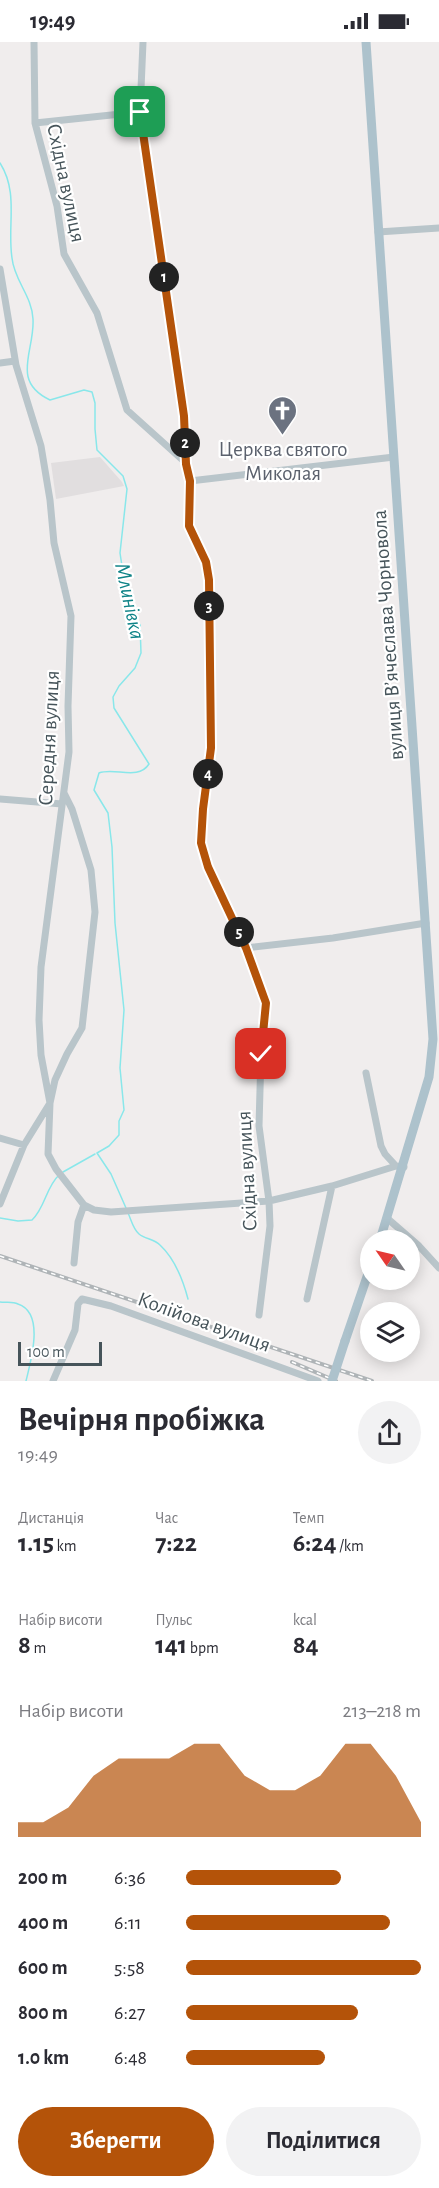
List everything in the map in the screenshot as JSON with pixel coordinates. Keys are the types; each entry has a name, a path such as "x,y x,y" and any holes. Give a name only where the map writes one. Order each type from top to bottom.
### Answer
{"main road":[{"name":"вулиця Вʼячеслава Чорновола","path":"366,42 426,923 436,1039 429,1077 400,1166 384,1230"},
{"path":"332,1381 362,1290"}],"street":[{"name":"Східна вулиця","path":"34,42 35,123 57,206 64,254 97,313 127,410 186,464 190,481 189,526 206,562 209,580 211,748 201,843 208,867 246,948 266,1003 261,1054 259,1126 270,1226 260,1315"},
{"path":"143,42 140,112 184,416 186,464"},
{"path":"35,123 140,112"},
{"path":"378,232 439,228"},
{"name":"Середня вулиця","path":"0,269 15,361 41,446 54,543 71,616 69,752 41,967 39,1020 41,1055 50,1103"},
{"path":"0,363 15,361"},
{"path":"190,481 394,457"},
{"path":"64,793 72,809 91,870 95,912 89,948 82,1028 55,1080 50,1103 48,1154 56,1169 84,1206 104,1212 122,1212 269,1201 400,1166"},
{"path":"0,799 62,804"},
{"path":"246,948 333,938 426,923"},
{"path":"366,1073 381,1146 385,1154 400,1166"},
{"path":"0,1204 24,1145 50,1103"},
{"path":"0,1138 24,1145"},
{"path":"307,1299 332,1186"},
{"path":"74,1263 78,1222 84,1206"},
{"path":"388,1219 419,1246 439,1268"},
{"name":"Колійова вулиця","path":"53,1381 75,1330 79,1301 82,1299 94,1300 318,1381"}],"shaded area":[{"path":"100,457 124,486 56,499 51,463"}],"waterway":[{"name":"Млинівка","path":"0,163 6,174 11,198 13,266 32,311 33,331 27,364 31,384 50,400 84,390 92,392 95,403 97,450 123,476 127,489 120,553 128,605 140,625 141,653 135,668 119,686 113,697 114,708 149,764 139,772 99,773 94,790 108,813 112,847 115,923 124,1010 120,1068 124,1110 119,1121 119,1135 109,1146 97,1153 111,1174 126,1208"},
{"path":"63,1172 95,1154"},
{"path":"0,1218 18,1221 32,1220 59,1175"},
{"name":"Млинівка","path":"128,1213 137,1232 158,1243 170,1257 181,1277 188,1299"},
{"path":"0,1302 18,1304 26,1309 31,1317 34,1338 26,1381"}],"railway":[{"path":"0,1256 372,1381"},
{"path":"292,1362 336,1381"}],"place":[{"name":"Церква святого Миколая","path":"283,436"}],"route":[{"path":"140,112 184,416 186,464 190,481 189,526 206,562 209,580 211,748 201,843 208,867 255,969 266,1003 261,1054"}]}
